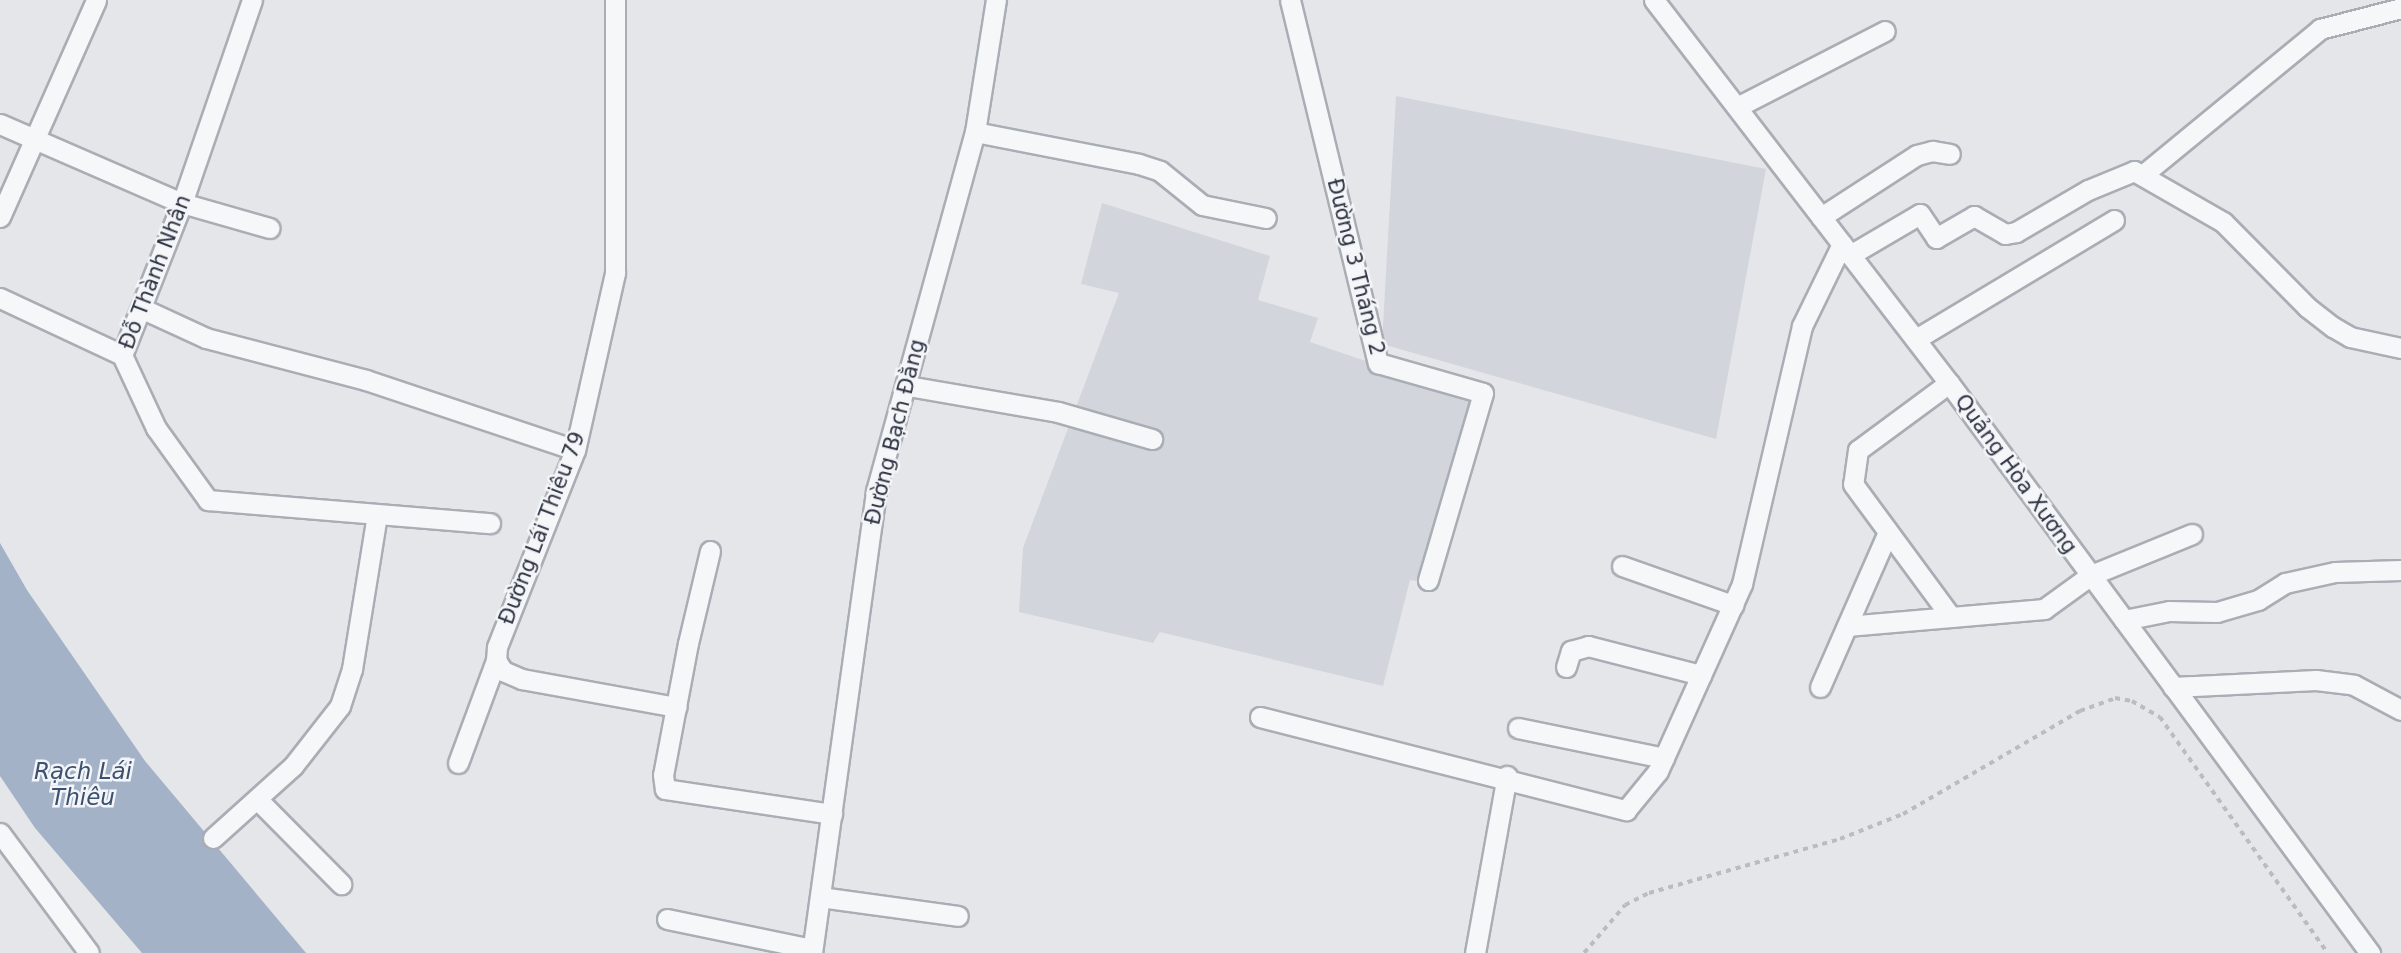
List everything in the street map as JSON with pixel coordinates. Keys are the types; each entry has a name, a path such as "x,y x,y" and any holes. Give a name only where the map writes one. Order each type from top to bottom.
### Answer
{"street":[{"path":"0,217 96,0"},
{"name":"Đỗ Thành Nhân","path":"252,0 182,203 143,309 122,355 156,428 208,500 490,523"},
{"name":"Đường Lái Thiêu 79","path":"458,763 496,660 497,647 575,450 615,273 615,0"},
{"name":"Đường Bạch Đằng","path":"812,951 876,491 908,386 975,132 996,0"},
{"name":"Đường 3 Tháng 2","path":"1290,0 1378,363 1483,393 1428,580"},
{"name":"Quảng Hòa Xương","path":"1654,0 1916,339 2370,953"},
{"path":"1260,717 1507,776 1626,810 1664,758 1733,605 1749,557 1802,326 1846,250 1920,214 1937,238 1975,216 2005,234 2016,232 2117,175 2145,173 2320,29 2401,8"},
{"path":"1737,107 1885,31"},
{"path":"0,124 182,203 269,228"},
{"path":"975,132 1139,164 1160,171 1202,205 1266,218"},
{"path":"1821,217 1917,155 1932,151 1951,154"},
{"path":"2145,173 2223,222 2333,327 2350,337 2401,348"},
{"path":"1916,339 2114,220"},
{"path":"0,298 122,355"},
{"path":"143,309 206,338 366,380 575,450"},
{"path":"1949,383 1858,450 1853,484 1951,617"},
{"path":"908,386 1058,412 1152,439"},
{"path":"213,838 293,766 340,706 352,669 377,515"},
{"path":"1820,687 1888,532"},
{"path":"1847,626 2043,609 2091,575 2192,534"},
{"path":"709,551 676,707 665,789 832,814"},
{"path":"1622,566 1733,605"},
{"path":"2124,620 2169,611 2217,612 2258,600 2285,583 2335,572 2401,570"},
{"path":"1566,667 1571,651 1588,646 1701,675"},
{"path":"496,660 503,671 522,679 676,707"},
{"path":"2173,687 2316,680 2354,685 2401,710"},
{"path":"1518,728 1664,758"},
{"path":"1475,953 1507,776"},
{"path":"257,799 341,884"},
{"path":"0,833 89,953"},
{"path":"820,897 958,916"},
{"path":"667,919 812,951"}],"path":[{"path":"1584,953 1625,905 1649,893 1840,839 1903,814 1961,784 2080,711 2115,698 2132,701 2160,717 2328,953"}],"shaded area":[{"path":"1396,96 1766,169 1716,439 1382,344"},
{"path":"1102,203 1270,256 1258,300 1318,318 1310,342 1480,400 1422,582 1410,580 1383,686 1160,632 1153,643 1019,612 1023,548 1119,293 1081,284"}],"water":[{"name":"Rạch Lái Thiêu","path":"0,543 27,590 145,761 306,953 142,953 35,828 0,776"}]}
